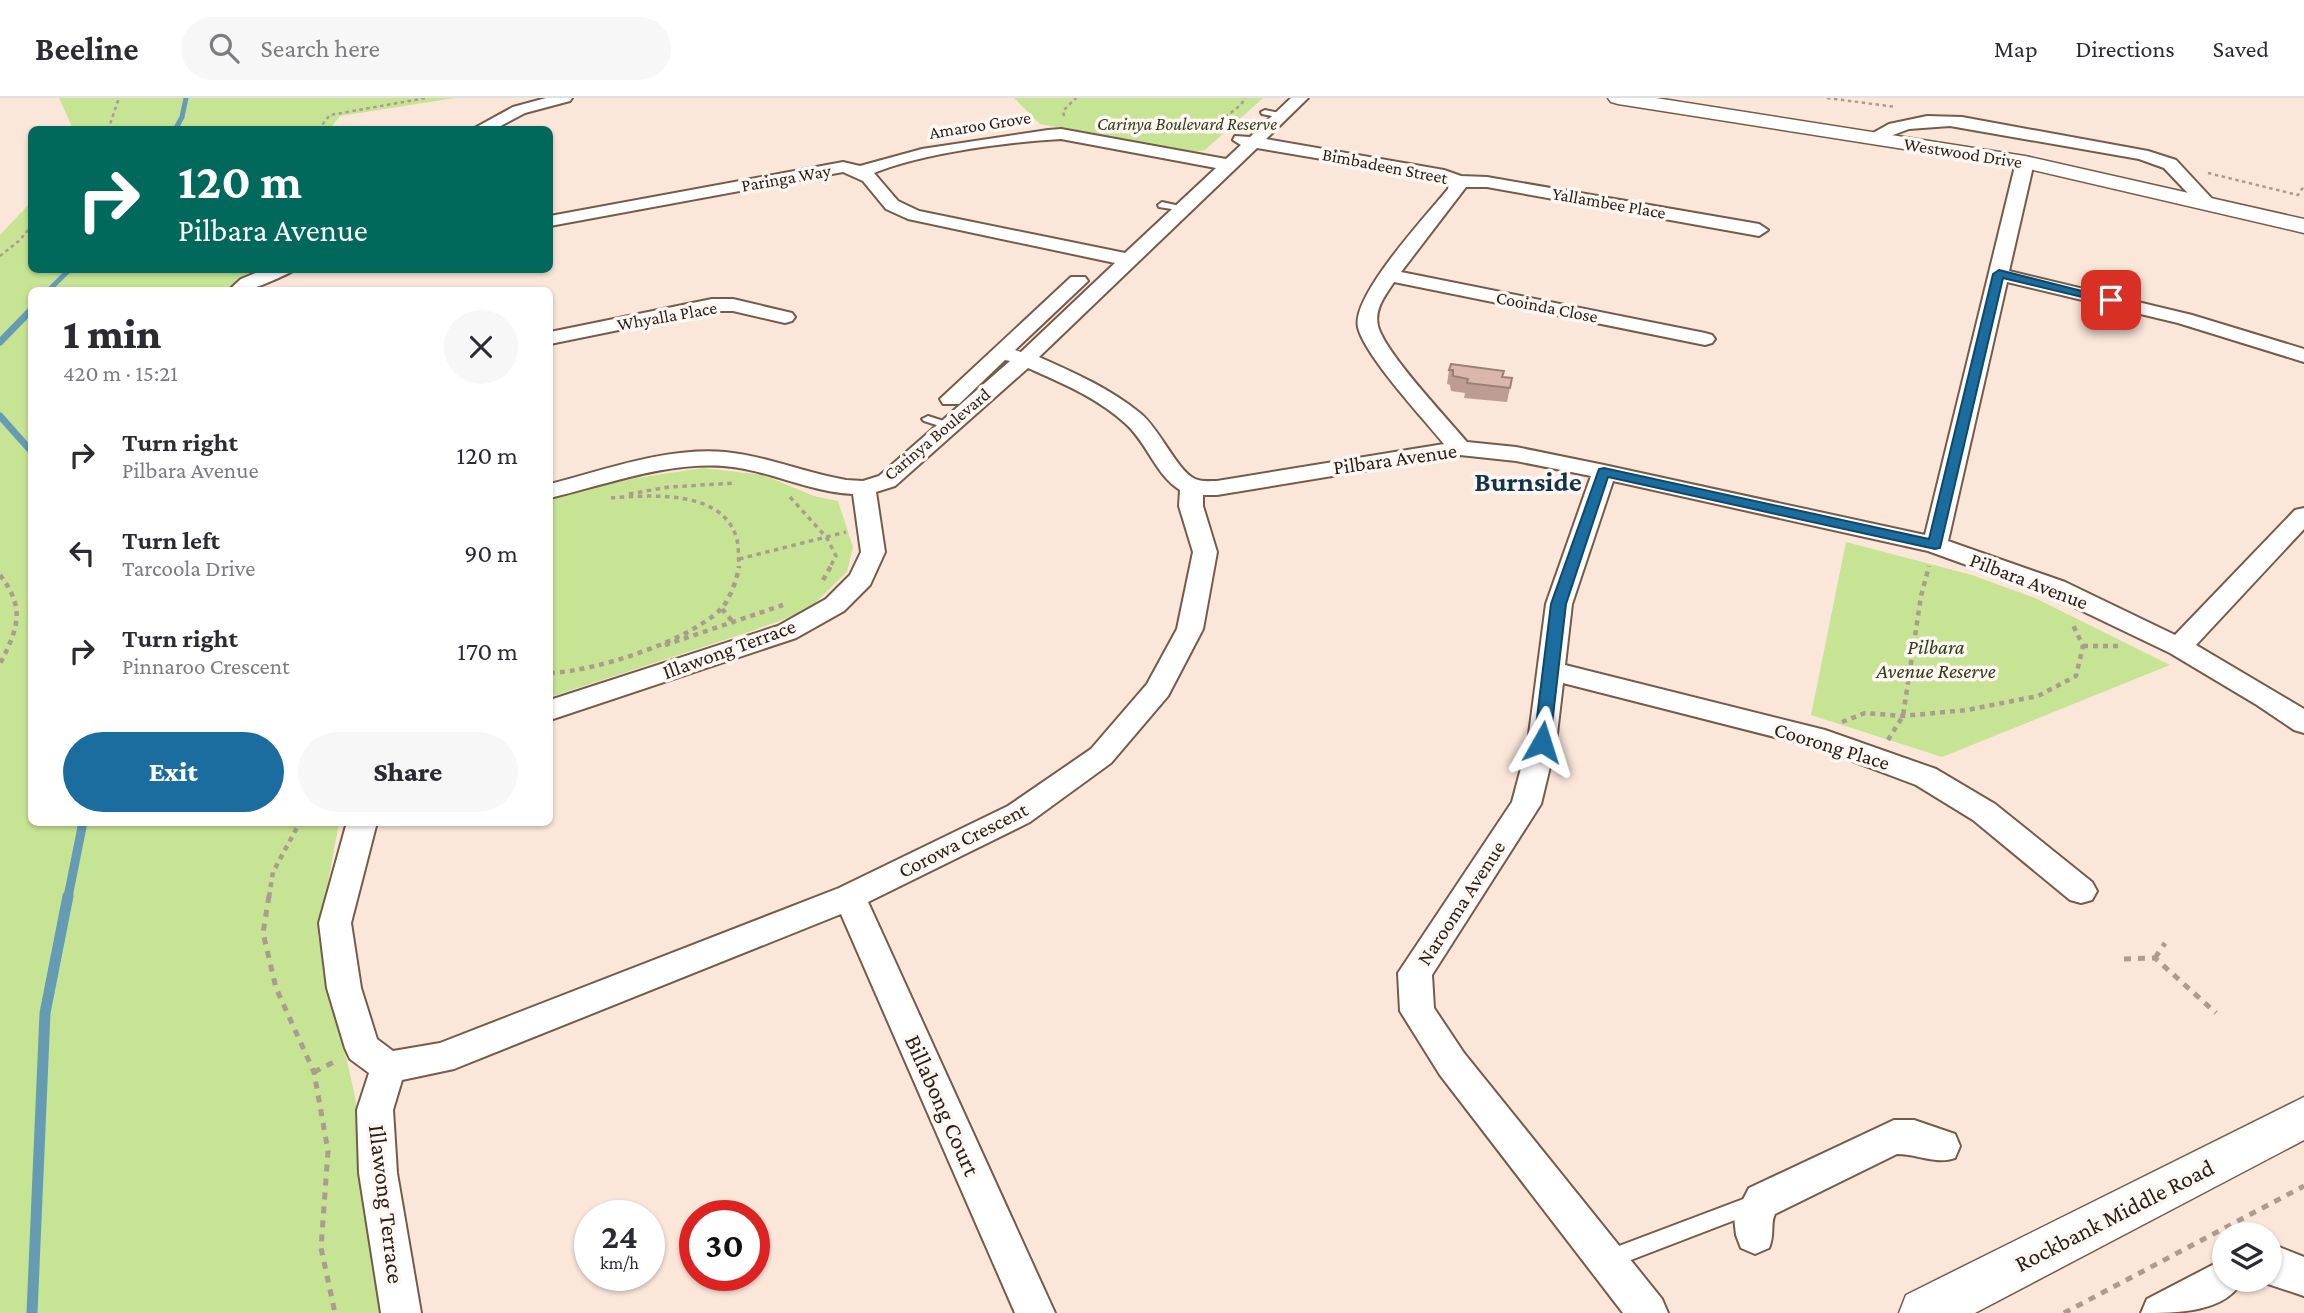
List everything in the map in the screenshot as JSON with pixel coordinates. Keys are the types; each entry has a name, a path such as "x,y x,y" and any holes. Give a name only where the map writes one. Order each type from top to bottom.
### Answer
{"street":[{"path":"488,126 519,110 564,98"},
{"name":"Carinya Boulevard","path":"864,488 887,481 948,426 1013,356 1047,308 1162,205 1219,163 1276,109 1300,98"},
{"name":"Westwood Drive","path":"1618,98 2025,162 2302,222"},
{"path":"1872,138 1912,121 1934,119 1962,121 2142,155 2170,164 2206,202"},
{"name":"Amaroo Grove","path":"863,171 912,156 1034,134 1061,134 1219,163"},
{"name":"Bimbadeen Street","path":"1244,141 1444,175 1458,181 1455,193 1388,275 1368,308 1368,327 1387,360 1460,448"},
{"path":"1935,545 2025,162"},
{"name":"Carinya Boulevard","path":"864,488 871,472 928,419 1071,313 1129,260 1184,208 1219,163"},
{"name":"Paringa Way","path":"553,219 843,167 863,171"},
{"path":"863,171 875,181 893,206 914,215 1129,260"},
{"name":"Yallambee Place","path":"1458,181 1487,182 1759,230"},
{"path":"241,287 272,273"},
{"path":"1999,274 2185,319 2304,356"},
{"name":"Cooinda Close","path":"1388,275 1705,339"},
{"name":"Whyalla Place","path":"553,337 712,305 733,305 785,317"},
{"path":"1013,356 1085,385 1134,419 1160,450 1173,475 1192,487"},
{"name":"Pilbara Avenue","path":"1192,487 1217,488 1460,448 1516,454 1604,472 1935,545 2056,588 2179,647 2304,723"},
{"path":"553,490 687,460 722,459 832,486 864,488"},
{"name":"Narooma Avenue","path":"1604,472 1559,604 1542,742 1526,804 1415,972 1417,1011 1452,1064 1648,1313"},
{"name":"Corowa Crescent","path":"388,1067 442,1058 850,897 1019,814 1101,756 1158,689 1190,629 1205,552 1191,506 1192,487"},
{"name":"Illawong Terrace","path":"553,709 787,632 835,605 861,579 873,552 867,526 864,488"},
{"path":"2179,647 2304,515"},
{"name":"Coorong Place","path":"1550,670 1825,740 1926,777 1984,812 2081,891"},
{"path":"361,826 335,923 344,988 362,1048 388,1067"},
{"name":"Billabong Court","path":"850,897 1035,1313"},
{"name":"Illawong Terrace","path":"388,1067 375,1110 378,1172 401,1313"},
{"name":"Rockbank Middle Road","path":"1924,1313 2304,1118"},
{"path":"1759,1218 1894,1137 1914,1137 1942,1146"},
{"path":"2282,1267 2304,1277"},
{"path":"2161,1313 2212,1285"}],"lane":[{"path":"1162,205 1184,208"},
{"path":"1066,291 1088,296"},
{"path":"1047,308 1071,313"},
{"path":"928,419 948,426"},
{"path":"1605,1261 1759,1218"}],"path":[{"path":"109,126 119,98"},
{"path":"321,126 330,115 426,98"},
{"path":"1065,124 1063,111 1076,98"},
{"path":"1158,132 1180,130 1222,117 1238,109 1247,98"},
{"path":"0,256 28,230"},
{"path":"665,645 722,609 739,569 737,538 724,518 694,499 648,495 601,499 669,487 748,484"},
{"path":"694,499 705,486"},
{"path":"780,493 790,497 827,538 836,556 822,580 814,587"},
{"path":"739,559 867,526"},
{"path":"1877,759 1903,716 1921,596 1935,545"},
{"path":"0,575 12,589 19,612 0,664"},
{"path":"1825,740 1839,723 1856,715 1878,712 1903,716 1967,710 2038,696 2076,676 2083,646 2056,588"},
{"path":"553,673 571,672 665,645 785,604"},
{"path":"722,609 733,622"},
{"path":"298,826 273,872 263,933 276,988 314,1072 328,1151 321,1248 335,1313"},
{"path":"2155,958 2165,943"},
{"path":"2124,959 2155,958 2216,1013"},
{"path":"2064,1313 2304,1186"}],"green space":[{"path":"59,98 455,98 340,116 332,126 72,126"},
{"name":"Carinya Boulevard Reserve","path":"1014,98 1263,98 1205,150 1194,152 1040,124"},
{"path":"28,205 28,273 254,275 237,280 231,287 28,287 28,826 338,826 318,936 355,1096 383,1313 0,1313 0,235"},
{"path":"703,468 763,475 814,496 838,501 853,547 847,572 808,610 553,696 553,497 622,480"},
{"name":"Pilbara Avenue Reserve","path":"1846,542 1972,575 2035,598 2170,665 1942,757 1811,715"}],"building":[{"path":"1451,364 1504,371 1502,377 1512,378 1510,388 1467,383 1468,379 1453,376 1453,370 1449,370"}],"waterway":[{"path":"177,126 186,98"},
{"path":"52,287 66,273"},
{"path":"0,342 28,313"},
{"path":"0,416 28,448"},
{"path":"68,897 82,826"},
{"path":"32,1313 45,1013 68,896"}],"district":[{"name":"Burnside","path":"1528,481"}],"route":[{"path":"1542,742 1559,604 1604,472 1935,545 1999,274 2111,300"}]}
